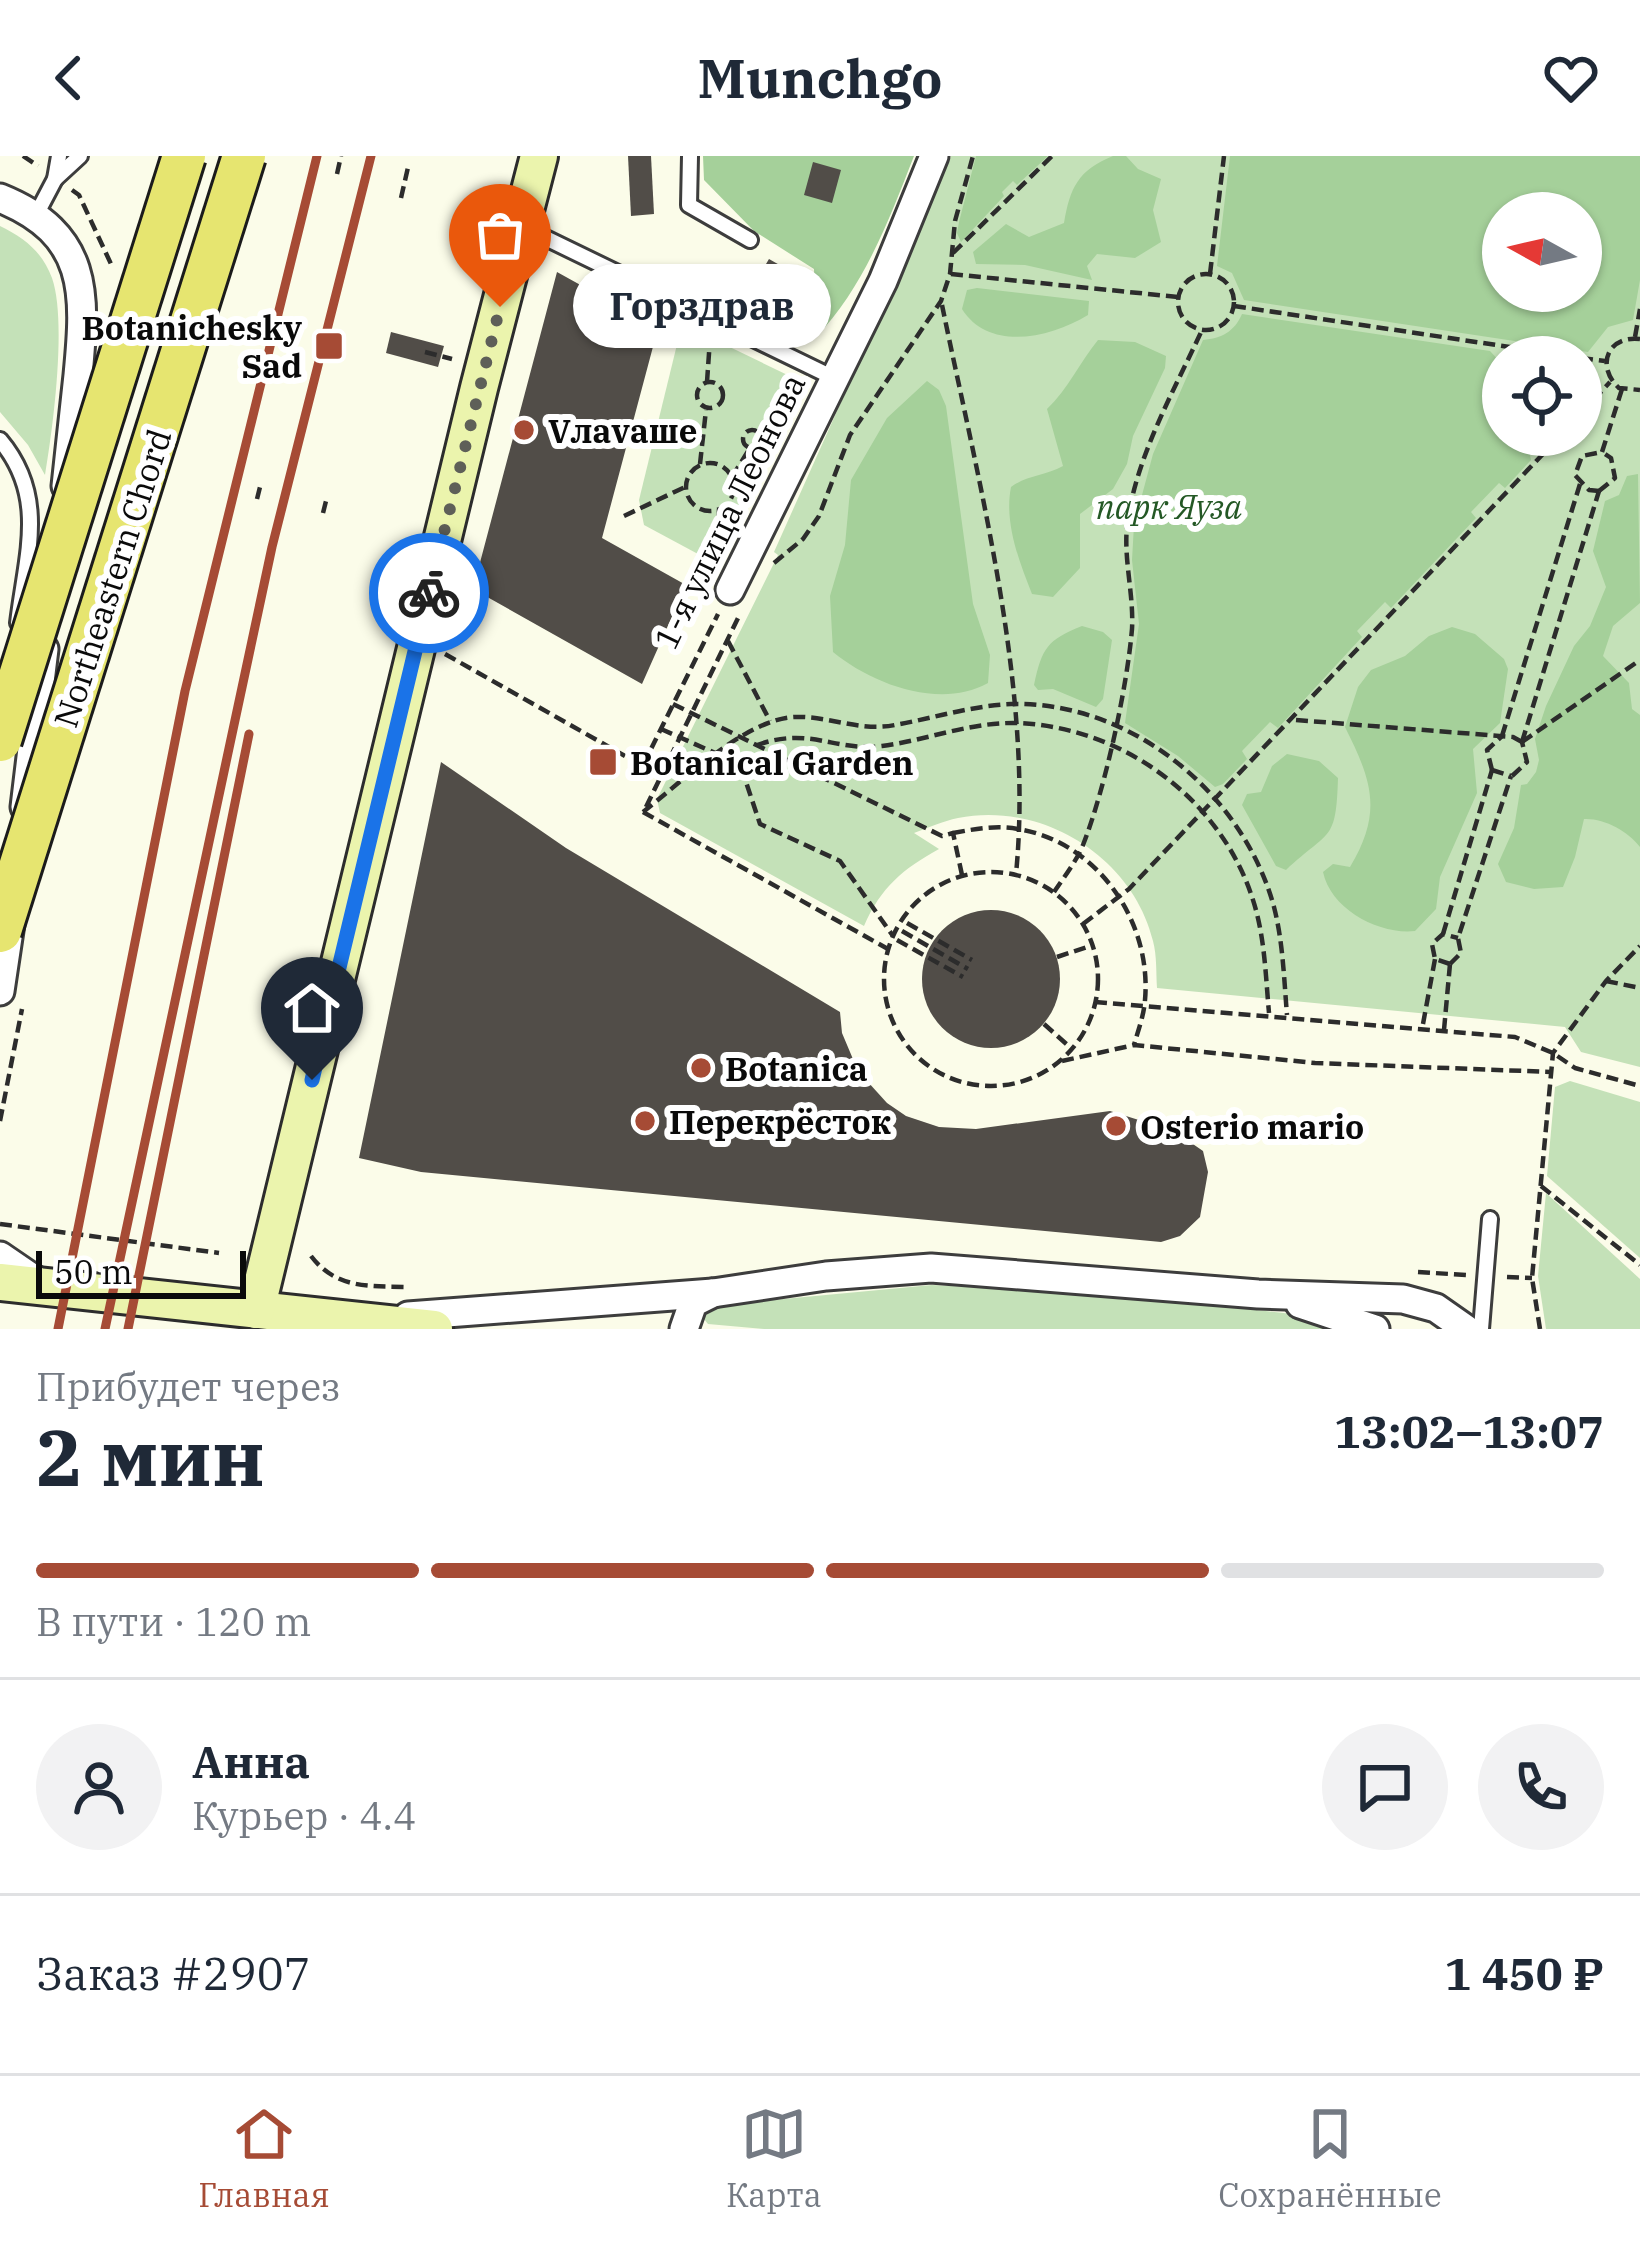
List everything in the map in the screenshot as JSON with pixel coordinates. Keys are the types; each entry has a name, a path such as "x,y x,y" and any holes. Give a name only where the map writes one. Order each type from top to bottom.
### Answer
{"main road":[{"name":"Northeastern Chord","path":"0,740 184,156"},
{"name":"Northeastern Chord","path":"2,946 244,156"}],"street":[{"path":"256,1310 539,156"},
{"name":"1-я улица Леонова","path":"736,600 908,226 934,156"},
{"path":"0,198 35,217 58,238 77,270 84,303 65,493 2,946 0,992"},
{"path":"0,1256 47,1287"},
{"path":"342,1321 713,1293 826,1276 931,1268 1258,1294 1403,1298 1436,1308 1466,1329"},
{"path":"0,1282 434,1329"},
{"path":"684,1329 693,1303 713,1293"},
{"path":"1258,1294 1376,1329"}],"lane":[{"path":"35,217 55,178 59,156"},
{"path":"55,178 80,156"},
{"path":"691,156 689,205 750,240"},
{"path":"521,226 835,379"},
{"path":"0,440 26,479 31,507 0,756"},
{"path":"1481,1329 1490,1219"}],"path":[{"path":"23,156 79,195 117,278"},
{"path":"337,174 341,156"},
{"path":"770,567 803,539 819,516 850,435 941,302 950,274 955,221 973,156"},
{"path":"953,253 1052,156"},
{"path":"1210,274 1224,156"},
{"path":"400,198 409,164"},
{"path":"950,274 1178,297"},
{"path":"1210,274 1232,291 1234,306 1228,319 1216,328 1202,330 1180,312 1178,297 1184,284 1210,274"},
{"path":"941,302 1010,658 1020,829 1016,874"},
{"path":"1234,306 1482,343"},
{"path":"1640,310 1637,338 1615,343 1605,361 1611,381 1622,389 1640,391"},
{"path":"1054,892 1078,854 1115,724 1132,624 1125,561 1134,487 1202,330"},
{"path":"707,382 710,334"},
{"path":"425,352 441,356"},
{"path":"706,408 700,464 687,478 686,487 693,504 710,511 732,496 732,477 750,448 760,444 759,433 798,379"},
{"path":"714,381 724,392 720,405 706,408 700,405 697,391 714,381"},
{"path":"1602,391 1611,381"},
{"path":"1444,1030 1450,964 1461,953 1458,938 1511,776 1527,762 1522,742 1600,491 1615,478 1611,458 1602,452 1622,389"},
{"path":"750,448 744,434 748,430 759,433"},
{"path":"1083,924 1120,897 1217,799 1541,456"},
{"path":"1423,1027 1436,959 1432,944 1443,934 1492,770 1487,750 1502,736 1580,484 1576,464 1586,456"},
{"path":"700,464 719,464 732,477"},
{"path":"257,499 261,483"},
{"path":"1580,484 1600,491"},
{"path":"624,516 686,487"},
{"path":"323,512 327,497"},
{"path":"718,563 719,509"},
{"path":"644,812 728,641 736,600"},
{"name":"1-я улица Леонова","path":"644,765 673,704 736,600"},
{"path":"728,641 770,721"},
{"path":"445,654 625,756"},
{"path":"1522,742 1640,660"},
{"path":"673,704 942,836 984,827 1020,829 1078,854 1120,897 1139,943 1146,976 1145,1005 1134,1046"},
{"path":"644,812 741,737 770,721 811,718 875,728 947,711 1015,704 1115,724 1174,760 1217,799 1240,829 1274,907 1287,1015"},
{"path":"1292,720 1502,736 1522,742"},
{"path":"757,745 794,735 876,747 951,729 1016,723 1070,731 1109,745 1164,775 1204,812 1242,872 1256,912 1269,1013"},
{"path":"661,729 740,764 760,824 840,861 895,938 964,977"},
{"path":"1492,770 1511,776"},
{"path":"644,812 888,949"},
{"path":"953,832 962,875"},
{"path":"1058,1062 1085,1031 1095,1001 1098,967 1083,924 1054,892 1016,874 962,875 922,897 907,912 888,949 884,991 889,1012 909,1048 940,1073 961,1082 1000,1086 1021,1082 1058,1062 1134,1046 1315,1063 1551,1072"},
{"path":"907,923 972,960"},
{"path":"902,931 968,969"},
{"path":"1443,934 1458,938"},
{"path":"1057,957 1093,945"},
{"path":"1540,1329 1532,1278 1553,1053 1606,981 1640,946"},
{"path":"1436,959 1450,964"},
{"path":"1606,981 1640,988"},
{"path":"1095,1001 1515,1037 1553,1053 1575,1069 1640,1086"},
{"path":"1043,1024 1072,1048"},
{"path":"1541,1186 1640,1265"},
{"path":"0,1224 219,1253"},
{"path":"310,1256 338,1281"},
{"path":"1509,1277 1532,1278"}],"green space":[{"path":"703,156 914,156 862,275 816,337 814,269 754,231 704,180"},
{"name":"парк Яуза","path":"951,156 1640,156 1640,1067 1581,1052 1565,1027 1157,988 1153,941 1126,884 1080,842 1022,818 958,818 914,833 939,849 894,880 864,926 660,813 657,799 778,555 774,552"},
{"path":"976,156 1048,156 1017,185 1013,181 961,242 957,233"},
{"path":"1113,156 1126,156 1138,169 1161,179 1153,210 1161,242 1135,258 1097,254 1087,266 1092,280 1025,265 976,264 973,252 1006,224 1029,237 1064,223 1078,182 1091,167"},
{"path":"1230,156 1640,156 1640,280 1633,320 1608,327 1601,336 1482,336 1244,300 1232,273 1217,266"},
{"path":"0,226 37,253 52,278 56,297 57,375 45,475 28,445 0,412"},
{"path":"967,290 1089,301 1088,315 1039,335 1004,336 974,323 962,309"},
{"path":"1242,314 1482,350 1482,456 1530,456 1531,460 1505,488 1499,483 1471,512 1476,518 1391,608 1385,602 1357,631 1362,637 1278,728 1270,722 1242,751 1247,759 1215,787 1178,756 1125,723 1139,624 1132,560 1134,525 1153,454 1203,340 1227,333"},
{"path":"682,324 800,381 711,561 644,525 639,500"},
{"path":"1098,340 1135,342 1166,356 1165,368 1113,489 1080,514 1080,568 1053,597 1032,594 1011,528 1011,487 1063,466 1047,409"},
{"path":"927,381 939,390 946,406 973,604 990,655 988,683 949,694 887,683 833,652 830,596 845,545 851,480 887,418"},
{"path":"1638,474 1640,603 1613,626 1603,656 1629,683 1632,709 1640,715 1640,847 1615,827 1584,819 1563,887 1534,889 1506,882 1498,864 1514,828 1521,785 1536,772 1535,739 1546,706 1606,587 1593,551 1605,501 1619,495 1627,476"},
{"path":"1082,626 1112,640 1103,699 1096,707 1034,685 1048,647"},
{"path":"1452,627 1475,634 1504,659 1508,669 1500,723 1473,749 1477,793 1440,877 1436,909 1415,931 1387,929 1346,908 1323,872 1333,864 1350,867 1370,813 1367,781 1345,727 1358,687 1371,670"},
{"path":"1287,754 1319,761 1338,778 1328,833 1286,870 1276,866 1242,805 1247,794 1261,792 1272,766"},
{"path":"1570,1081 1640,1102 1640,1258 1547,1176 1555,1087"},
{"path":"1546,1193 1640,1279 1640,1329 1546,1329 1538,1276"},
{"path":"932,1285 1135,1296 1310,1316 1354,1329 764,1329 708,1324 704,1319 709,1306"}],"building":[{"path":"628,156 651,156 654,214 631,216"},
{"path":"813,162 841,170 832,203 804,195"},
{"path":"769,259 813,284 800,307 756,281"},
{"path":"557,272 658,328 602,538 686,585 642,684 473,589"},
{"path":"391,332 444,346 438,367 386,353"},
{"path":"441,762 566,848 840,1012 842,1033 858,1071 906,1116 939,1127 976,1129 1110,1111 1174,1131 1203,1151 1208,1172 1200,1217 1180,1236 1161,1242 421,1172 359,1158"},
{"path":"991,910 1017,915 1040,930 1055,953 1060,979 1055,1005 1040,1028 1017,1043 991,1048 965,1043 942,1028 927,1005 922,979 927,953 942,930 965,915"}],"railway":[{"path":"58,1329 185,691 317,156"},
{"path":"105,1329 272,547 371,156"},
{"path":"128,1329 249,734"}],"way so far":[{"path":"429,593 500,307"}],"place":[{"name":"Горздрав","path":"500,307"},
{"name":"Botanichesky Sad","path":"329,346"},
{"name":"Vлаvаше","path":"524,430"},
{"name":"Botanical Garden","path":"603,762"},
{"name":"Botanica","path":"701,1068"},
{"name":"Перекрёсток","path":"645,1121"},
{"name":"Osterio mario","path":"1116,1126"}],"route":[{"path":"312,1080 429,593"}]}
